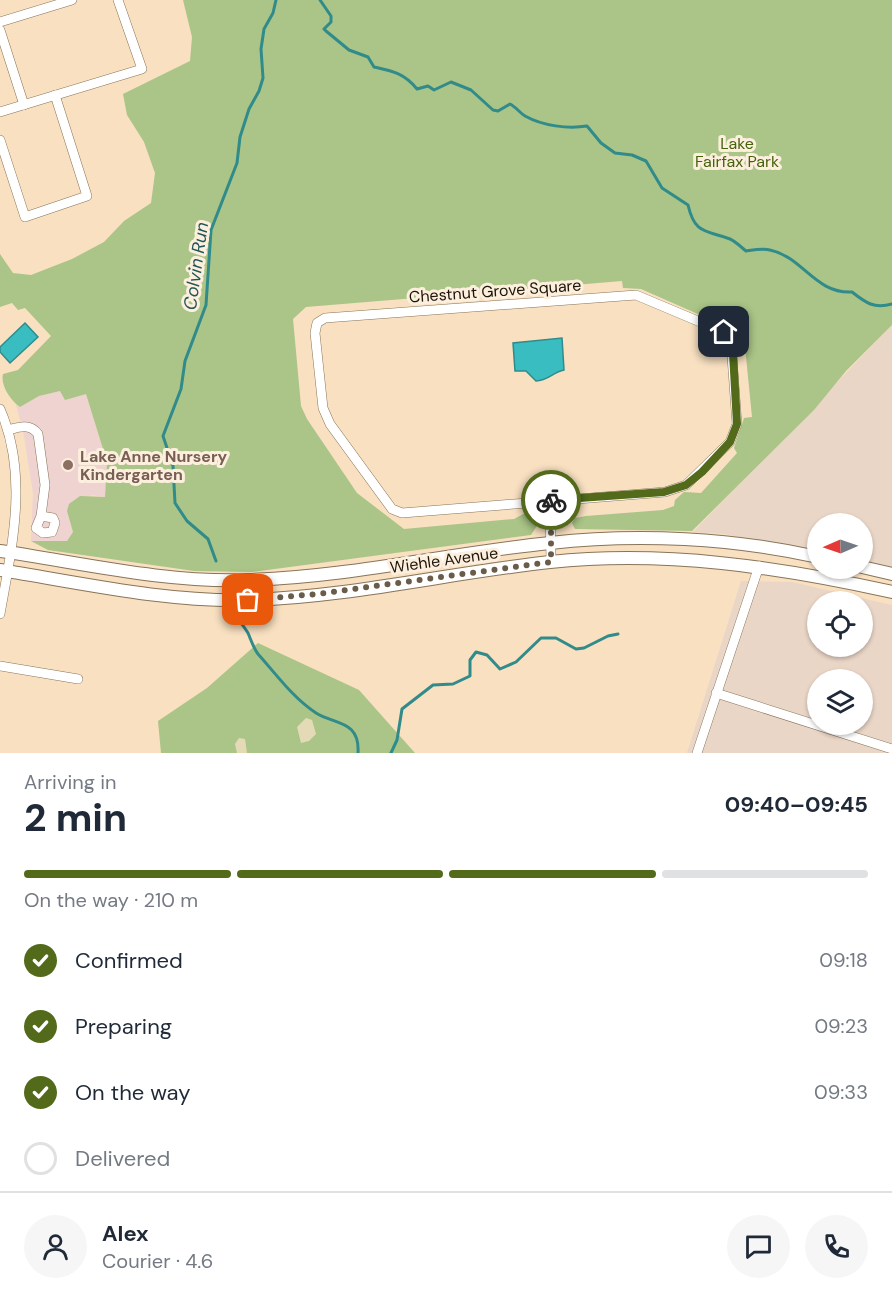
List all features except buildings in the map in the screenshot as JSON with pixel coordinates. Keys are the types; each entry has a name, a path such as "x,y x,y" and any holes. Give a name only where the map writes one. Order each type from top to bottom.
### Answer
{"main road":[{"name":"Wiehle Avenue","path":"5,552 172,578 246,580 315,575 551,543 666,539 762,547 807,555"},
{"name":"Wiehle Avenue","path":"4,571 172,597 248,600 317,594 551,562 666,559 759,566 892,592"},
{"path":"873,570 892,574"}],"street":[{"path":"0,22 72,0"},
{"path":"0,112 142,69 118,0"},
{"path":"0,30 24,105"},
{"path":"0,140 25,217 87,196 55,95"},
{"name":"Chestnut Grove Square","path":"636,295 724,332 733,353 737,424 730,442 702,472 686,485 664,492 550,500 402,513 392,509 330,424 323,408 316,357 317,322 325,318 636,295"},
{"path":"0,409 8,430 17,492 5,552 0,614"},
{"path":"8,430 24,426 35,429 38,434 45,485 41,516"},
{"path":"550,500 551,562"},
{"path":"696,753 759,566"},
{"path":"0,666 78,679"},
{"path":"716,693 892,749"}],"shaded area":[{"path":"892,325 892,568 873,564 873,513 807,513 807,551 724,534 693,532"},
{"name":"Lake Anne Nursery Kindergarten","path":"60,391 86,394 107,462 105,497 92,495 67,511 73,532 67,541 31,541 33,493 23,430 16,405 20,407 39,396"},
{"path":"741,581 792,582 831,591 807,591 807,657 873,657 873,601 892,605 892,753 687,753"}],"green space":[{"name":"Lake Fairfax Park","path":"183,0 892,0 892,325 846,371 814,410 692,531 575,529 572,523 575,518 663,510 674,506 675,500 684,492 701,493 737,453 734,448 744,418 752,417 745,347 739,349 729,331 716,322 641,289 623,288 622,281 306,307 293,319 301,406 307,419 357,493 404,529 514,519 527,512 534,514 538,524 531,535 252,572 194,571 48,550 31,541 67,541 73,532 67,511 69,504 80,496 105,497 107,462 86,394 65,400 60,391 39,396 20,407 7,392 3,383 3,374 18,370 51,336 25,308 18,310 12,303 0,307 0,254 13,273 31,275 72,259 104,242 124,221 151,203 155,173 144,142 127,115 123,94 190,61 192,37"},
{"path":"258,643 359,690 415,753 161,753 158,721 207,688"}],"sand":[{"path":"306,718 312,720 316,734 309,741 301,743 297,727"},
{"path":"239,738 245,739 247,753 237,753 235,744"}],"water":[{"path":"25,323 38,337 10,363 0,352 0,347"},
{"path":"562,338 564,370 544,380 536,381 526,371 515,371 513,343"}],"waterway":[{"name":"Colvin Run","path":"216,561 208,539 187,521 175,503 173,466 163,436 181,389 185,361 206,305 211,230 237,163 240,137 249,109 263,78 261,49 264,29 273,13 276,0"},
{"path":"320,0 331,16 331,22 324,29 349,50 368,57 374,67 402,76 417,89 428,86 434,90 451,82 471,90 493,110 498,111 510,104 525,116 540,122 564,127 587,126 601,143 615,153 632,155 646,161 662,188 688,205 694,222 703,230 732,240 746,251 764,249 781,254 828,287 852,292 870,304 880,306 892,304"},
{"name":"Colvin Run","path":"232,611 248,633 258,654 292,693 316,713 351,729 358,742 358,753"},
{"path":"391,753 397,740 402,709 433,685 453,684 470,676 470,660 476,652 487,655 500,669 516,662 541,638 556,638 576,649 618,634"}],"way so far":[{"path":"248,600 286,598 551,562 551,500"}],"place":[{"name":"Lake Anne Nursery Kindergarten","path":"68,465"}],"route":[{"path":"551,500 664,492 686,485 702,472 730,442 737,424 733,353 724,332"}]}
